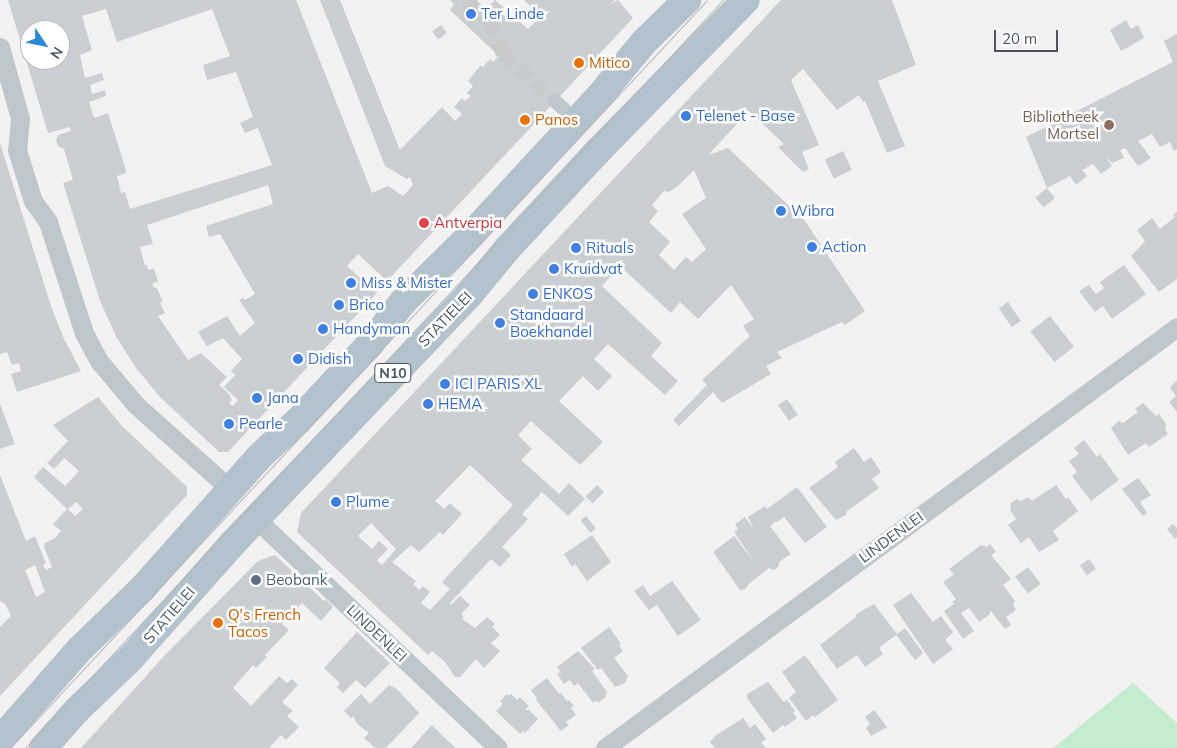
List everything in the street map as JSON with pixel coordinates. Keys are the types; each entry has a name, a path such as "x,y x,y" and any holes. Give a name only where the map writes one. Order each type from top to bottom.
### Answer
{"main road":[{"name":"N10","path":"0,740 80,649 142,589 232,490 259,457 298,421 371,343 402,303 470,236 598,98 644,43 687,0"},
{"name":"STATIELEI","path":"43,748 77,710 130,659 256,519 469,295 507,249 598,151 746,0"}],"street":[{"path":"0,47 20,118 17,150 33,201 48,222 84,333 99,361 136,405 232,490"},
{"name":"LINDENLEI","path":"605,748 1177,326"},
{"name":"LINDENLEI","path":"256,519 498,748"}],"green space":[{"path":"1133,683 1177,723 1177,748 1053,748"}],"building":[{"path":"8,0 296,0 372,193 388,186 403,196 413,185 410,177 407,179 385,166 320,0 340,0 400,150 442,107 455,121 462,114 454,107 462,98 465,101 471,96 467,93 473,86 468,81 481,65 483,67 490,59 493,62 499,56 450,10 454,4 450,0 472,0 484,11 495,0 528,29 541,16 524,0 615,0 610,5 618,0 633,18 387,281 358,254 347,266 377,293 228,452 219,452 160,397 136,368 117,338 100,301 63,183 73,180 64,149 58,146 56,141 58,135 71,131 70,127 48,133 29,70 70,70 70,20 20,20 20,40","holes":["106,9 117,42 212,9 230,56 203,65 207,80 236,72 253,117 240,123 245,133 258,128 272,165 130,209 125,192 121,193 117,176 126,173 108,113 94,118 89,102 106,96 105,90 92,94 90,85 104,80 102,73 85,78 80,55 92,50 82,16","268,185 273,204 206,226 209,237 220,234 255,294 245,300 243,298 239,300 255,323 240,336 227,316 198,332 207,346 223,338 242,359 231,371 235,375 224,387 238,400 233,406 229,403 232,400 229,394 219,385 227,377 201,353 188,360 158,316 165,313 160,303 163,301 156,287 154,288 152,284 158,281 154,269 148,270 147,265 145,266 140,247 153,244 147,225"]},
{"path":"781,0 892,0 916,65 878,81 905,146 887,153 865,101 863,102 859,95 837,110 803,69 791,80 819,145 802,152 809,169 803,172 778,147 784,144 749,111 708,155 728,148 805,221 865,311 845,325 842,322 777,352 782,358 766,366 771,374 722,403 713,392 679,426 673,420 707,385 702,380 750,336 743,326 754,319 731,285 698,319 680,302 671,313 622,268 625,265 622,263 602,286 662,343 651,356 678,381 665,395 608,344 594,359 612,376 598,391 583,376 559,401 603,442 580,465 531,421 518,435 532,449 521,460 559,494 569,483 585,499 568,516 542,492 522,514 528,519 502,547 511,555 500,567 491,559 450,603 451,605 460,596 470,605 461,614 464,616 462,619 475,628 487,617 495,624 492,627 500,635 491,643 500,651 484,668 476,659 460,677 455,677 445,662 432,651 428,655 297,532 301,513","holes":["694,170 706,198 682,214 706,249 692,262 686,257 674,270 659,255 670,242 649,222 658,211 652,205 665,190 667,193 678,186","470,465 513,505 442,582 450,589 430,610 421,603 430,592 423,586 419,590 413,584 416,581 392,562 411,545 419,552 440,532 443,535 462,514 450,503 444,509 435,501","371,523 396,549 382,565 377,560 388,549 379,541 372,549 358,536"]},
{"path":"1126,20 1131,29 1138,25 1144,38 1121,51 1110,30"},
{"path":"441,25 447,33 438,40 432,32"},
{"name":"Bibliotheek Mortsel","path":"1177,34 1177,149 1174,151 1170,142 1160,147 1152,134 1138,141 1151,158 1138,166 1125,148 1120,150 1124,158 1112,163 1106,157 1112,166 1101,174 1093,164 1082,170 1087,176 1076,185 1070,176 1047,188 1026,137 1173,62 1164,41"},
{"path":"0,143 51,306 64,339 81,371 17,392 11,374 21,371 19,363 12,365 7,352 0,354"},
{"path":"843,151 852,170 834,178 825,159"},
{"path":"1047,188 1055,198 1044,208 1035,197"},
{"path":"1177,212 1177,279 1159,292 1131,256 1145,241 1137,230 1152,218 1160,229 1175,217 1173,215"},
{"path":"1124,265 1146,294 1112,319 1103,306 1095,312 1079,291 1089,285 1096,294 1104,288 1100,282"},
{"path":"1008,302 1021,321 1012,327 999,308"},
{"path":"1050,316 1074,347 1054,362 1030,331"},
{"path":"1177,380 1177,412 1169,402 1176,396 1170,388"},
{"path":"98,397 122,426 187,487 187,495 0,696 0,627 11,616 5,604 0,601 0,475 26,541 35,536 46,563 43,565 46,570 52,567 44,547 45,543 55,538 61,531 53,524 67,509 34,477 43,467 65,486 79,471 64,458 54,469 47,463 68,441 53,425","holes":["76,502 83,509 75,516 68,509","35,565 45,592 36,597 25,570"]},
{"path":"787,399 798,415 789,421 778,405"},
{"path":"1143,403 1156,416 1159,414 1166,424 1165,429 1168,434 1149,447 1146,443 1128,455 1111,428 1119,421 1123,423 1138,412 1135,409"},
{"path":"0,404 15,444 0,449"},
{"path":"1084,440 1097,457 1100,454 1119,480 1091,501 1072,476 1077,472 1069,461 1079,454 1074,448"},
{"path":"854,448 864,462 871,457 881,472 872,479 879,488 847,511 846,515 836,520 809,488 838,467 835,462"},
{"path":"1138,478 1151,495 1140,502 1147,513 1143,516 1122,489"},
{"path":"597,485 604,492 593,503 586,496"},
{"path":"1056,485 1078,511 1053,531 1059,540 1039,552 1029,537 1021,543 1008,525 1016,519 1010,510 1011,503 1017,499 1021,501 1028,497 1032,501"},
{"path":"797,487 827,527 805,543 784,517 776,521 770,526 791,554 779,562 779,566 774,570 769,568 745,589 740,590 713,552 734,536 755,563 734,532 738,529 735,524 745,517 754,529 748,517 765,506 767,509"},
{"path":"586,516 596,529 590,533 580,520"},
{"path":"1173,524 1177,528 1177,537 1175,539 1167,529"},
{"path":"592,535 611,562 587,581 575,564 572,567 564,554"},
{"path":"990,544 996,552 991,555 1011,579 1003,585 1015,601 1013,605 1016,610 1006,617 1011,625 1005,629 990,610 990,614 979,622 969,608 961,613 974,631 963,639 944,611 954,604 952,602 956,599 943,582 954,574 949,569 981,545 987,547"},
{"path":"275,555 324,601 325,599 333,607 321,621 302,603 282,624 289,630 265,655 267,657 256,668 253,665 233,688 251,706 279,676 287,683 292,679 298,685 282,702 293,711 287,716 299,727 286,740 281,735 269,748 81,748 165,655 258,561"},
{"path":"1089,559 1096,569 1087,575 1080,565"},
{"path":"1028,567 1041,584 1028,593 1015,577"},
{"path":"672,581 701,620 678,636 657,605 649,610 634,591 643,585 650,596"},
{"path":"911,593 933,622 941,616 953,632 945,640 953,649 933,664 893,605"},
{"path":"874,604 897,634 905,628 923,653 915,660 896,635 879,648 883,654 865,667 857,655 837,669 820,645 856,617 856,614"},
{"path":"609,627 621,644 619,646 623,651 614,658 628,676 625,683 615,687 601,668 598,670 581,648"},
{"path":"357,632 390,663 365,688 356,680 343,693 337,687 340,683 324,668"},
{"path":"578,651 595,669 592,671 607,692 605,698 599,702 595,701 593,703 578,683 574,686 570,680 564,684 557,674 561,672 557,667"},
{"path":"805,655 838,700 815,717 813,715 806,721 789,698 796,692 782,672"},
{"path":"547,678 559,694 561,693 574,706 571,708 576,715 566,722 569,725 561,731 536,700 531,690"},
{"path":"768,682 784,702 787,700 795,711 793,712 797,718 773,733 747,698 747,694"},
{"path":"389,685 397,689 419,713 386,748 375,748 364,738 369,733 357,724 353,716 351,718 344,711 361,694 370,704"},
{"path":"507,694 509,696 511,694 517,700 520,697 529,706 525,710 529,710 538,719 525,733 523,731 520,734 496,711 503,704 500,701"},
{"path":"874,710 887,727 871,736 866,728 870,724 865,717"},
{"path":"743,718 750,728 755,724 766,739 761,743 766,748 715,748 710,742 715,736"},
{"path":"432,725 448,741 456,748 411,748"}],"tunnel":[{"path":"467,0 489,23 503,54 555,101"}],"tram line":[{"path":"10,748 707,0"},
{"path":"25,748 723,0"}],"place":[{"name":"Ter Linde","path":"471,14"},
{"name":"Mitico","path":"579,63"},
{"name":"Telenet - Base","path":"686,116"},
{"name":"Panos","path":"525,120"},
{"name":"Bibliotheek Mortsel","path":"1109,125"},
{"name":"Wibra","path":"781,211"},
{"name":"Antverpia","path":"424,223"},
{"name":"Action","path":"812,247"},
{"name":"Rituals","path":"576,248"},
{"name":"Kruidvat","path":"554,269"},
{"name":"Miss & Mister","path":"351,283"},
{"name":"ENKOS","path":"533,294"},
{"name":"Brico","path":"339,305"},
{"name":"Standaard Boekhandel","path":"500,323"},
{"name":"Handyman","path":"323,329"},
{"name":"Didish","path":"298,359"},
{"name":"ICI PARIS XL","path":"445,384"},
{"name":"Jana","path":"257,398"},
{"name":"HEMA","path":"428,404"},
{"name":"Pearle","path":"229,424"},
{"name":"Plume","path":"336,502"},
{"name":"Beobank","path":"256,580"},
{"name":"Q's French Tacos","path":"218,623"}]}
